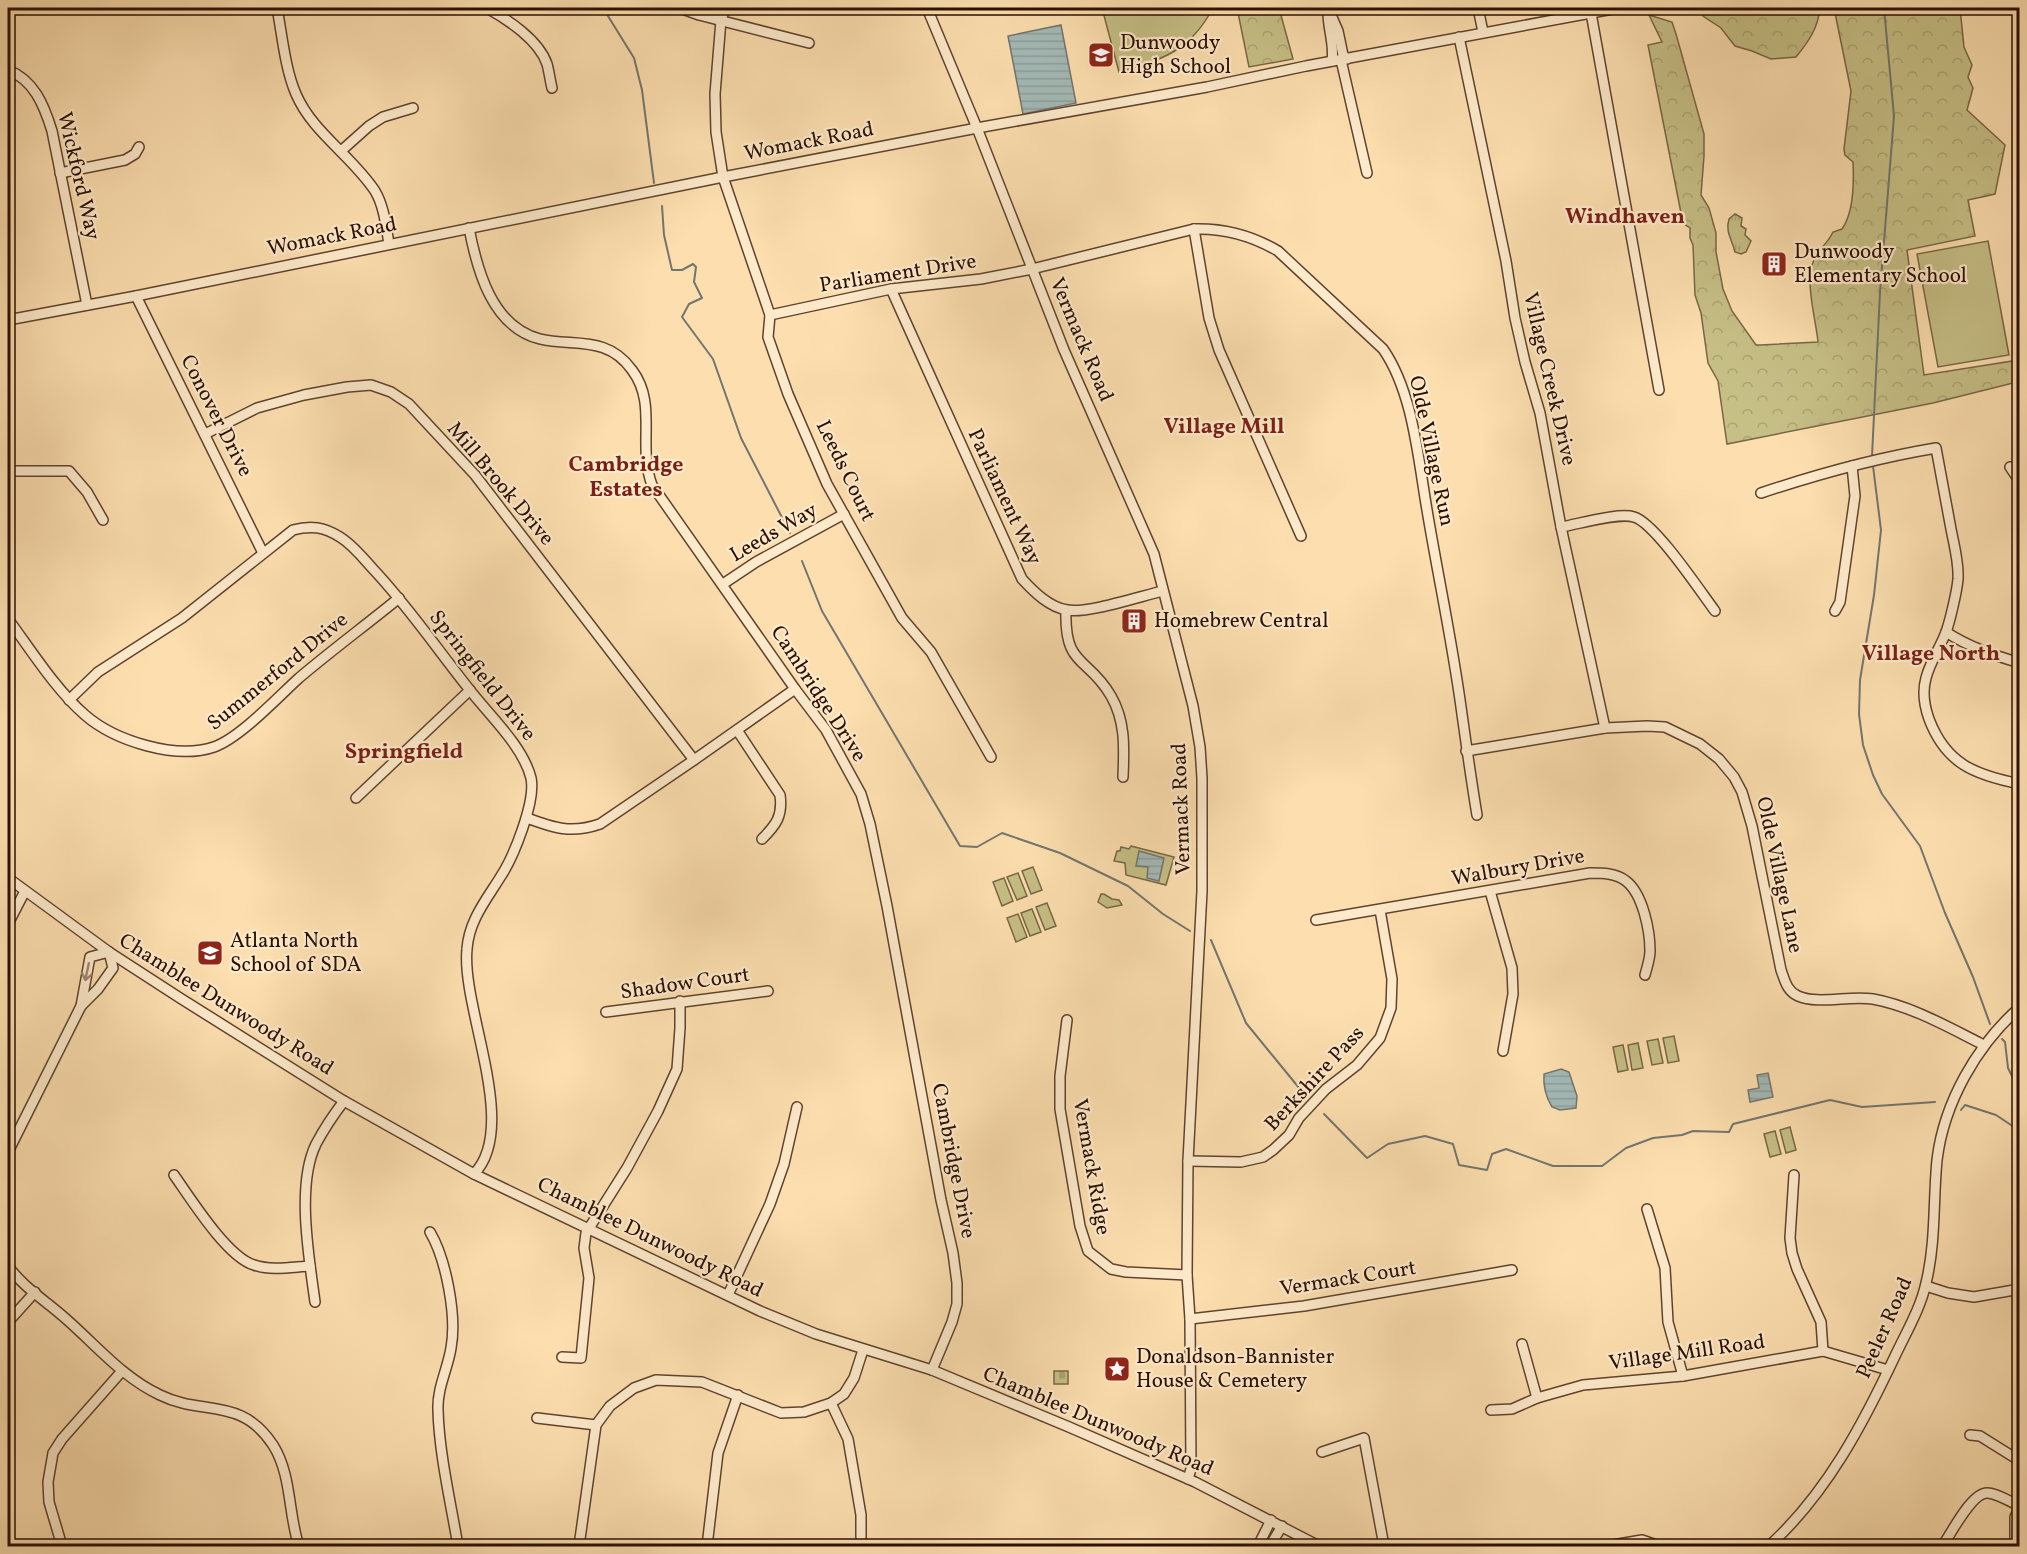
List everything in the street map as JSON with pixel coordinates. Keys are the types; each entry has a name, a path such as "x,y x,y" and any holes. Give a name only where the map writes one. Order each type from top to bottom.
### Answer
{"street":[{"path":"277,8 296,93 320,129 357,166 376,192 383,212 389,244"},
{"path":"487,8 506,19 536,47 546,62 552,88"},
{"path":"680,8 809,43"},
{"name":"Leeds Court","path":"725,8 721,20 715,94 716,132 723,177 770,315 768,337 788,394 827,484 902,618 931,652 992,757"},
{"name":"Vermack Road","path":"927,8 1064,350 1154,554 1193,706 1200,747 1202,778 1202,891 1188,1161 1187,1275 1190,1319 1191,1468 1188,1479"},
{"path":"1328,8 1338,31 1337,46 1367,173"},
{"path":"1478,8 1483,32"},
{"name":"Womack Road","path":"8,320 723,177 1618,8"},
{"path":"1591,13 1659,390"},
{"name":"Village Creek Drive","path":"1459,37 1506,261 1515,318 1548,448 1562,528 1605,728"},
{"path":"1337,46 1343,55 1340,60"},
{"name":"Wickford Way","path":"8,70 36,92 45,108 87,305"},
{"path":"341,151 369,126 383,117 413,108"},
{"path":"60,173 125,160 135,154 139,147"},
{"name":"Cambridge Drive","path":"469,228 487,292 508,320 521,331 538,339 584,342 610,351 632,368 645,395 646,470 652,485 826,730 861,794 870,824 887,906 957,1283 957,1304 952,1322 932,1370"},
{"name":"Olde Village Run","path":"1032,269 1194,229 1211,228 1233,231 1259,239 1278,251 1383,349 1394,364 1406,400 1416,448 1477,815"},
{"path":"1194,229 1209,318 1219,350 1301,536"},
{"name":"Parliament Drive","path":"770,315 891,289 981,279 1032,269"},
{"name":"Parliament Way","path":"891,289 1017,571 1035,592 1050,604 1066,610"},
{"name":"Conover Drive","path":"136,296 264,553"},
{"name":"Mill Brook Drive","path":"205,434 257,408 304,395 347,387 371,385 391,392 409,404 475,475 694,760"},
{"path":"1761,493 1852,466 1936,448 1957,558 1958,577 1946,632 1935,652 1925,679 1923,693 1925,707 1941,744 1954,760 1972,771 2019,784"},
{"path":"1835,611 1840,602 1855,496 1852,466"},
{"path":"2010,467 2019,482"},
{"path":"8,471 69,471 87,492 103,520"},
{"name":"Leeds Way","path":"723,584 756,562 844,514"},
{"path":"1562,528 1619,516 1633,517 1643,521 1655,533 1715,611"},
{"name":"Springfield Drive","path":"69,700 98,672 182,618 293,531 306,527 320,527 342,538 354,548 399,598 525,762 531,779 532,797 527,818 502,874 475,918 467,947 470,992 492,1112 491,1135 482,1166 474,1173"},
{"path":"1123,777 1125,738 1116,706 1099,679 1075,657 1069,646 1066,610 1093,608 1163,591"},
{"name":"Summerford Drive","path":"8,619 69,700 86,717 113,733 148,746 196,752 217,746 237,733 302,676 399,598"},
{"path":"1946,632 1975,648 2019,663"},
{"path":"527,818 554,828 586,829 600,824 795,689"},
{"path":"356,798 470,690"},
{"name":"Olde Village Lane","path":"1466,752 1605,728 1665,727 1700,744 1719,759 1734,777 1742,792 1752,826 1781,970 1790,991 1800,997 1816,999 1849,997 1872,999 1895,1005 1929,1018 1980,1043 1983,1047"},
{"path":"737,730 780,795 782,806 780,819 762,839"},
{"path":"8,809 8,819"},
{"name":"Walbury Drive","path":"1317,920 1590,873 1606,873 1625,880 1637,893 1645,916 1650,953 1645,975"},
{"name":"Chamblee Dunwoody Road","path":"8,878 109,952 344,1101 474,1173 760,1311 816,1334 932,1370 1188,1479 1319,1546"},
{"path":"8,924 25,891"},
{"path":"1490,891 1512,968 1513,994 1503,1051"},
{"name":"Berkshire Pass","path":"1188,1161 1252,1160 1273,1150 1289,1135 1299,1118 1326,1089 1357,1065 1380,1038 1391,1008 1392,979 1380,910"},
{"path":"8,1152 81,1006 90,957 109,952 113,968 98,989 81,1006"},
{"name":"Shadow Court","path":"606,1012 768,991"},
{"path":"562,1357 582,1358 589,1278 585,1248 586,1233 627,1168 658,1111 677,1069 680,1001"},
{"name":"Peeler Road","path":"1769,1546 1803,1513 1848,1447 1914,1316 1926,1286 1933,1243 1940,1141 1966,1073 1983,1047 2019,1006"},
{"name":"Vermack Ridge","path":"1067,1020 1060,1076 1060,1109 1080,1226 1088,1251 1111,1269 1118,1271 1187,1275"},
{"path":"315,1302 310,1266 305,1188 315,1146 344,1101"},
{"path":"728,1295 770,1204 784,1164 797,1107"},
{"path":"174,1175 221,1239 237,1256 252,1265 265,1268 310,1266"},
{"path":"1794,1175 1791,1245 1797,1269 1821,1322 1823,1351"},
{"path":"1647,1209 1665,1268 1668,1322 1683,1376"},
{"path":"430,1232 438,1245 451,1301 454,1326 451,1349 442,1377 438,1409 458,1546"},
{"path":"8,1266 17,1279 35,1292 122,1371 163,1397 228,1410 249,1420 264,1433 280,1460 285,1476 293,1529 299,1546"},
{"name":"Vermack Court","path":"1190,1319 1304,1306 1512,1270"},
{"path":"1926,1286 1948,1293 1974,1297 2019,1289"},
{"path":"8,1322 35,1292"},
{"path":"1522,1344 1537,1398"},
{"path":"579,1546 596,1425 610,1406 634,1388 656,1380 702,1382 781,1413 804,1412 831,1403 844,1394 854,1378 863,1350"},
{"name":"Village Mill Road","path":"1491,1410 1512,1409 1537,1398 1583,1385 1683,1376 1823,1351 1888,1370"},
{"path":"62,1546 50,1502 48,1482 53,1453 62,1439 122,1371"},
{"path":"707,1546 718,1453 738,1395"},
{"path":"831,1403 848,1439 861,1515 861,1537"},
{"path":"537,1418 596,1425"},
{"path":"1970,1435 1980,1436 2019,1461"},
{"path":"1322,1452 1364,1438 1384,1546"},
{"path":"1945,1542 1964,1512 1979,1495 1987,1493 2019,1506 2015,1517 2017,1530 2014,1546"},
{"path":"1258,1546 1271,1520"},
{"path":"1270,1546 1282,1526"},
{"path":"1607,1546 1642,1540 1659,1546"}],"green space":[{"path":"1102,8 1213,8 1204,23 1185,44 1149,63 1119,72"},
{"path":"1237,8 1279,8 1293,59 1249,67"},
{"path":"1702,8 1820,8 1812,34 1796,57 1771,59 1735,46 1721,28 1703,16"},
{"path":"1834,8 1960,8 1964,47 1972,65 1968,77 1973,88 1967,110 2005,145 1995,194 1968,200 1975,236 1907,250 1924,375 2019,360 2019,384 2013,383 1933,403 1727,444 1718,381 1708,363 1701,313 1695,295 1690,228 1684,224 1681,213 1648,45 1662,42 1649,15 1672,22 1704,134 1701,195 1709,208 1716,233 1716,252 1723,289 1732,311 1756,345 1761,345 1818,342 1810,289 1811,268 1816,256 1833,232 1842,229 1851,206 1853,162 1845,155 1844,149 1851,91"},
{"path":"1735,214 1742,218 1741,226 1746,229 1745,235 1751,241 1746,252 1741,254 1735,252 1728,232 1729,219"},
{"path":"1988,241 2009,355 1938,367 1917,254"},
{"path":"1131,846 1174,857 1166,885 1126,875 1125,863 1114,861 1121,847 1129,849"},
{"path":"1033,867 1042,890 1031,894 1022,871"},
{"path":"1018,873 1027,896 1017,900 1007,877"},
{"path":"1004,878 1013,901 1002,906 993,882"},
{"path":"1101,894 1119,900 1122,905 1107,908 1098,902"},
{"path":"1047,903 1056,926 1045,930 1036,907"},
{"path":"1032,909 1041,932 1030,936 1021,913"},
{"path":"1018,914 1027,937 1016,942 1007,918"},
{"path":"1674,1036 1679,1061 1668,1063 1663,1038"},
{"path":"1658,1039 1663,1063 1652,1065 1647,1041"},
{"path":"1638,1043 1643,1068 1632,1070 1628,1045"},
{"path":"1623,1045 1628,1070 1618,1072 1613,1047"},
{"path":"1790,1127 1796,1150 1786,1153 1780,1130"},
{"path":"1775,1131 1781,1154 1770,1157 1764,1134"},
{"path":"1054,1371 1068,1371 1068,1384 1054,1384"}],"water":[{"path":"1061,25 1076,103 1023,114 1008,36"},
{"path":"1139,851 1164,858 1159,881 1147,878 1148,867 1136,866"},
{"path":"1561,1069 1569,1072 1577,1096 1576,1108 1560,1110 1552,1107 1548,1099 1544,1074"},
{"path":"1768,1073 1773,1097 1750,1102 1748,1090 1759,1088 1757,1075"}],"waterway":[{"path":"603,8 634,58 642,90 654,183"},
{"path":"1872,456 1880,292 1894,116 1884,8"},
{"path":"662,206 664,235 672,270 682,270 693,264 696,267 694,282 702,298 689,304 682,317 713,359 741,438 790,533"},
{"path":"1873,466 1881,530 1874,595 1860,680 1859,714 1863,745 1882,794 1920,846 1990,1024"},
{"path":"802,561 822,611 960,846 977,847 1002,833 1060,853 1128,886 1163,914 1190,931"},
{"path":"1211,940 1246,1023 1304,1094"},
{"path":"2002,1039 2005,1042 2008,1068 2020,1092"},
{"path":"1324,1114 1367,1158 1388,1144 1425,1136 1453,1144 1459,1165 1487,1170 1492,1154 1506,1149 1553,1166 1602,1166 1626,1148 1653,1138 1682,1135 1693,1131 1729,1132 1733,1124 1830,1100 1862,1107 1935,1102"},
{"path":"1961,1110 1965,1105 1996,1115 2020,1131"}],"place":[{"name":"Dunwoody High School","path":"1101,55"},
{"name":"Dunwoody Elementary School","path":"1774,264"},
{"name":"Homebrew Central","path":"1134,621"},
{"name":"Atlanta North School of SDA","path":"210,953"},
{"name":"Donaldson-Bannister House & Cemetery","path":"1117,1369"}],"district":[{"name":"Windhaven","path":"1625,217"},
{"name":"Village Mill","path":"1224,427"},
{"name":"Cambridge Estates","path":"626,478"},
{"name":"Village North","path":"1931,654"},
{"name":"Springfield","path":"404,752"}]}
